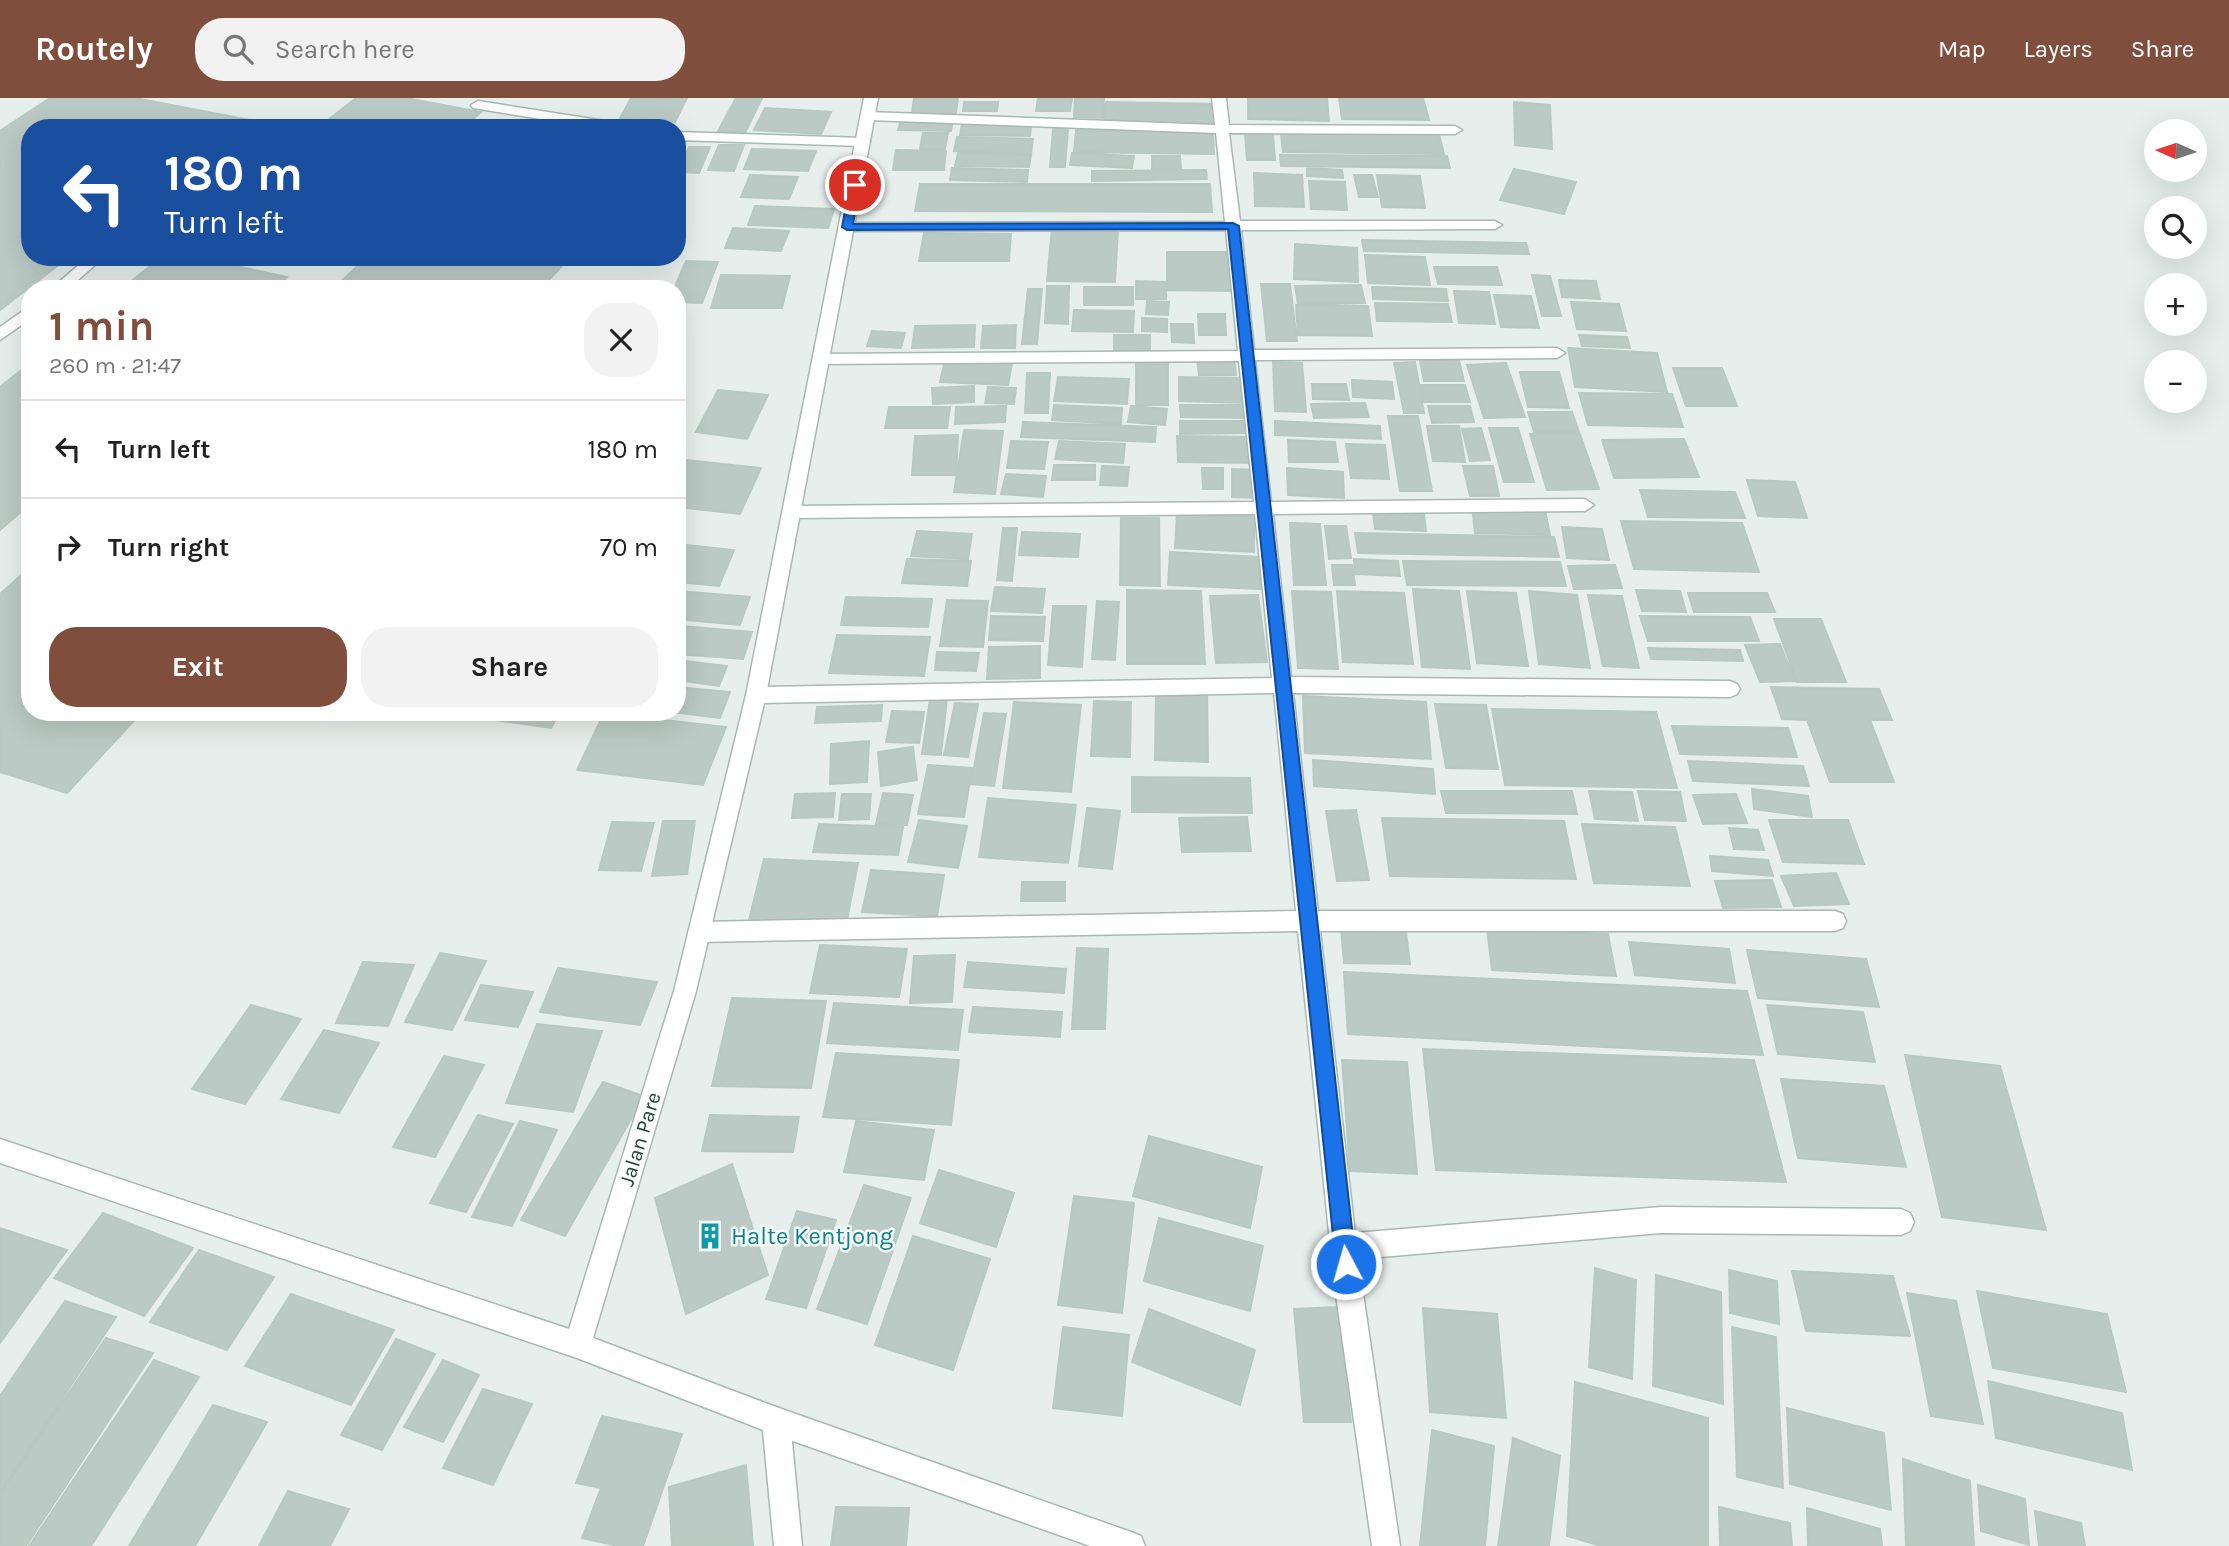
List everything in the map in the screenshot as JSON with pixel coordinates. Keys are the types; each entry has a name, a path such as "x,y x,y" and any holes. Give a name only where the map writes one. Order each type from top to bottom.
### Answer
{"street":[{"path":"1219,98 1345,1247 1386,1546"},
{"path":"478,105 567,119"},
{"path":"870,107 1222,129 1455,130"},
{"name":"Jalan Pare","path":"577,1345 681,1004 756,695 870,107"},
{"path":"686,136 863,142"},
{"path":"847,227 1495,225"},
{"path":"69,280 86,266"},
{"path":"0,335 21,318"},
{"path":"822,359 1557,353"},
{"path":"793,512 1585,505"},
{"path":"756,695 1283,685 1730,689"},
{"path":"699,932 1309,921 1835,921"},
{"path":"0,1152 577,1345 776,1421 1131,1546"},
{"path":"1345,1247 1661,1220 1901,1222"},
{"path":"776,1421 788,1546"}],"building":[{"path":"50,98 135,98 245,119 21,119 21,266 57,266 39,280 21,280 21,294 0,310 0,131"},
{"path":"356,98 406,98 481,112 473,119 329,119"},
{"path":"631,98 687,98 676,119 620,119"},
{"path":"736,98 762,98 745,133 718,131"},
{"path":"914,98 958,98 956,113 912,113"},
{"path":"1038,98 1072,98 1070,111 1036,111"},
{"path":"1075,98 1104,98 1103,118 1074,117"},
{"path":"1248,98 1327,98 1329,121 1248,119"},
{"path":"1339,98 1423,98 1429,120 1342,119"},
{"path":"964,102 998,102 997,111 963,111"},
{"path":"1106,102 1218,104 1218,124 1104,121"},
{"path":"1514,102 1550,105 1552,149 1515,145"},
{"path":"765,108 831,112 821,134 754,130"},
{"path":"901,119 953,120 951,131 898,130"},
{"path":"962,124 1031,125 1030,136 960,135"},
{"path":"1053,129 1068,129 1065,167 1050,167"},
{"path":"1076,130 1213,132 1214,154 1074,152"},
{"path":"923,133 948,133 945,149 920,149"},
{"path":"1245,133 1273,133 1275,160 1247,160"},
{"path":"1281,133 1439,134 1444,154 1283,152"},
{"path":"957,137 1033,139 1031,154 954,151"},
{"path":"719,145 744,145 734,171 708,170"},
{"path":"689,147 710,147 699,173 686,172 686,154"},
{"path":"752,149 816,151 808,171 744,169"},
{"path":"896,150 946,151 944,170 893,170"},
{"path":"958,153 1031,155 1029,167 955,166"},
{"path":"1072,153 1134,156 1132,168 1070,165"},
{"path":"1280,155 1447,156 1450,168 1281,166"},
{"path":"1152,156 1180,156 1181,169 1152,169"},
{"path":"952,168 1028,170 1027,182 950,180"},
{"path":"1307,168 1342,170 1343,178 1307,176"},
{"path":"1514,169 1576,182 1564,214 1500,200"},
{"path":"1206,170 1207,179 1092,181 1092,171"},
{"path":"1254,173 1302,175 1304,207 1255,206"},
{"path":"750,175 798,177 789,199 741,197"},
{"path":"1354,175 1372,175 1378,197 1359,197"},
{"path":"1377,175 1420,176 1425,208 1382,207"},
{"path":"1309,181 1345,182 1347,210 1311,209"},
{"path":"920,184 1210,184 1212,212 915,211"},
{"path":"755,206 834,209 828,228 748,225"},
{"path":"733,228 789,231 781,251 725,248"},
{"path":"1052,228 1118,230 1115,282 1047,281"},
{"path":"924,233 1011,234 1009,261 919,261"},
{"path":"1362,240 1526,243 1529,254 1364,251"},
{"path":"1295,244 1357,248 1358,282 1294,279"},
{"path":"1167,252 1231,252 1232,291 1167,290"},
{"path":"1365,255 1425,257 1430,285 1368,283"},
{"path":"686,261 718,262 702,303 686,302 686,280 678,280"},
{"path":"150,266 236,266 287,277 284,280 133,280"},
{"path":"357,266 562,266 549,280 343,280"},
{"path":"1434,267 1497,267 1502,285 1438,284"},
{"path":"721,275 790,276 782,308 711,308"},
{"path":"1532,275 1550,276 1561,316 1542,316"},
{"path":"1559,280 1596,281 1600,299 1562,297"},
{"path":"1136,281 1166,282 1166,299 1136,299"},
{"path":"1261,284 1290,284 1297,341 1267,341"},
{"path":"1361,285 1365,303 1298,304 1295,286"},
{"path":"1047,286 1069,286 1068,324 1045,323"},
{"path":"1084,287 1133,287 1133,305 1084,305"},
{"path":"1372,287 1446,289 1448,301 1373,299"},
{"path":"1028,289 1042,289 1037,344 1022,344"},
{"path":"1454,291 1489,292 1495,324 1459,323"},
{"path":"1494,295 1531,296 1539,328 1501,327"},
{"path":"1147,301 1169,302 1168,315 1146,314"},
{"path":"1571,302 1619,304 1626,331 1577,329"},
{"path":"1375,303 1448,304 1452,322 1377,321"},
{"path":"1296,305 1368,306 1372,336 1298,335"},
{"path":"1074,310 1134,311 1133,332 1072,331"},
{"path":"1198,314 1225,314 1226,335 1199,335"},
{"path":"1142,318 1167,319 1167,332 1142,331"},
{"path":"1171,324 1193,324 1194,343 1172,342"},
{"path":"975,325 974,347 912,348 915,326"},
{"path":"1016,325 1015,348 981,348 983,326"},
{"path":"872,331 905,333 901,348 867,346"},
{"path":"1114,335 1150,335 1150,351 1114,351"},
{"path":"1579,335 1627,337 1630,348 1582,346"},
{"path":"1568,348 1657,353 1667,392 1575,387"},
{"path":"1419,356 1458,356 1464,381 1424,381"},
{"path":"1234,357 1236,375 1199,375 1197,358"},
{"path":"945,360 1012,363 1008,385 940,382"},
{"path":"1273,362 1302,363 1306,412 1275,411"},
{"path":"1415,362 1424,413 1404,413 1394,363"},
{"path":"1506,363 1525,417 1484,418 1467,365"},
{"path":"1136,364 1168,364 1168,405 1136,405"},
{"path":"1673,368 1722,368 1737,406 1686,406"},
{"path":"21,370 21,512 0,530 0,387"},
{"path":"1520,372 1559,372 1569,408 1528,407"},
{"path":"1027,373 1050,373 1048,413 1025,413"},
{"path":"1058,377 1129,379 1127,404 1054,401"},
{"path":"1179,377 1245,378 1246,403 1179,401"},
{"path":"1352,380 1392,382 1394,399 1353,397"},
{"path":"1312,384 1346,384 1349,400 1313,399"},
{"path":"1421,385 1465,385 1470,402 1424,402"},
{"path":"974,386 974,402 933,404 932,388"},
{"path":"988,387 1016,388 1014,404 985,403"},
{"path":"718,390 768,395 747,439 696,432"},
{"path":"1579,393 1672,394 1683,427 1588,425"},
{"path":"1365,403 1369,417 1314,418 1311,404"},
{"path":"1054,405 1122,408 1121,424 1052,420"},
{"path":"1180,405 1248,405 1249,418 1181,417"},
{"path":"1006,406 1005,422 955,424 956,407"},
{"path":"1131,406 1167,409 1165,425 1128,422"},
{"path":"1428,406 1470,406 1474,422 1432,423"},
{"path":"889,407 950,407 947,428 885,428"},
{"path":"1528,412 1572,412 1579,432 1534,432"},
{"path":"1388,416 1418,416 1432,491 1400,491"},
{"path":"1180,421 1246,421 1248,433 1180,434"},
{"path":"1275,421 1380,426 1381,439 1275,435"},
{"path":"1023,422 1156,427 1155,442 1021,437"},
{"path":"1427,426 1459,426 1465,462 1433,461"},
{"path":"1481,428 1490,460 1470,461 1462,429"},
{"path":"1489,428 1518,428 1534,482 1504,482"},
{"path":"964,430 1003,431 995,494 954,492"},
{"path":"1530,434 1580,434 1599,489 1547,490"},
{"path":"958,435 956,475 912,475 915,436"},
{"path":"1177,436 1251,437 1252,463 1178,462"},
{"path":"1684,439 1699,477 1614,478 1602,440"},
{"path":"1288,440 1335,442 1338,462 1289,462"},
{"path":"1011,441 1048,442 1044,469 1007,468"},
{"path":"1059,441 1125,444 1123,463 1055,459"},
{"path":"1346,444 1385,445 1389,479 1351,478"},
{"path":"686,460 761,468 740,514 686,508"},
{"path":"1054,465 1095,465 1095,480 1052,480"},
{"path":"1102,466 1129,467 1127,486 1100,485"},
{"path":"1463,466 1493,466 1499,496 1470,496"},
{"path":"1202,468 1223,468 1223,489 1203,489"},
{"path":"1287,468 1343,472 1344,498 1288,495"},
{"path":"1232,469 1258,470 1258,498 1232,497"},
{"path":"1006,474 1046,476 1043,497 1001,494"},
{"path":"1747,480 1795,482 1807,518 1758,516"},
{"path":"1640,490 1735,492 1745,518 1648,517"},
{"path":"1472,507 1545,510 1550,535 1475,533"},
{"path":"1177,513 1254,517 1254,552 1175,548"},
{"path":"1373,513 1424,514 1426,531 1375,529"},
{"path":"1121,518 1159,518 1160,586 1120,585"},
{"path":"1621,521 1742,523 1759,572 1634,569"},
{"path":"1290,523 1320,524 1326,585 1294,585"},
{"path":"1325,526 1346,526 1351,558 1329,559"},
{"path":"1562,527 1602,529 1609,560 1567,558"},
{"path":"1003,528 1017,528 1012,581 997,580"},
{"path":"917,531 972,534 968,559 911,556"},
{"path":"1022,532 1080,534 1078,557 1019,555"},
{"path":"1355,533 1554,537 1559,557 1358,553"},
{"path":"686,545 734,550 719,586 686,583"},
{"path":"1170,552 1259,557 1260,589 1168,585"},
{"path":"907,559 971,561 967,586 902,583"},
{"path":"1354,559 1398,561 1400,576 1355,574"},
{"path":"1403,561 1560,562 1566,586 1407,585"},
{"path":"1332,565 1352,565 1355,585 1334,585"},
{"path":"1615,565 1622,588 1574,589 1568,566"},
{"path":"21,575 21,721 134,721 67,793 0,772 0,594"},
{"path":"995,587 1045,589 1042,613 991,611"},
{"path":"1413,589 1459,591 1470,669 1422,667"},
{"path":"1127,590 1201,591 1205,664 1127,664"},
{"path":"1636,590 1680,591 1686,612 1642,611"},
{"path":"1292,591 1331,592 1338,669 1298,668"},
{"path":"1337,591 1404,593 1413,664 1343,662"},
{"path":"1467,591 1516,593 1528,666 1477,663"},
{"path":"1529,591 1577,595 1590,668 1539,664"},
{"path":"686,592 750,597 740,625 686,620"},
{"path":"1688,593 1767,593 1775,612 1694,612"},
{"path":"1258,595 1267,662 1216,663 1210,596"},
{"path":"1588,595 1622,596 1639,668 1603,666"},
{"path":"846,597 932,599 928,627 841,625"},
{"path":"947,600 988,601 983,647 940,646"},
{"path":"1097,601 1119,602 1115,660 1092,659"},
{"path":"1053,606 1086,606 1082,667 1048,665"},
{"path":"991,616 1045,617 1043,641 989,640"},
{"path":"1640,616 1750,617 1759,641 1648,641"},
{"path":"1774,619 1821,619 1846,682 1797,682"},
{"path":"686,626 752,632 743,659 686,655"},
{"path":"837,635 930,637 924,676 829,673"},
{"path":"1780,644 1795,681 1760,682 1745,645"},
{"path":"1040,646 1040,678 987,679 989,647"},
{"path":"1648,648 1740,650 1743,661 1651,659"},
{"path":"937,652 979,653 976,671 935,670"},
{"path":"686,661 727,666 719,686 686,681"},
{"path":"1771,687 1879,689 1892,720 1870,720 1894,782 1830,782 1807,720 1782,719"},
{"path":"686,688 730,692 720,718 686,714"},
{"path":"1156,692 1207,693 1208,762 1155,760"},
{"path":"1303,696 1426,702 1431,759 1305,753"},
{"path":"930,699 947,699 941,755 922,754"},
{"path":"1094,701 1131,702 1130,757 1091,756"},
{"path":"1014,702 1081,705 1071,792 1003,788"},
{"path":"955,703 978,704 968,757 944,755"},
{"path":"1435,704 1486,705 1498,769 1446,768"},
{"path":"882,705 881,721 815,723 817,707"},
{"path":"1492,709 1656,712 1677,788 1505,785"},
{"path":"892,711 924,712 919,743 886,742"},
{"path":"984,713 1006,714 994,786 971,784"},
{"path":"502,721 555,721 551,728"},
{"path":"600,721 674,721 726,727 703,785 577,770"},
{"path":"1672,726 1788,728 1797,757 1680,754"},
{"path":"869,741 867,782 830,784 831,744"},
{"path":"913,747 917,780 881,786 878,752"},
{"path":"1313,760 1433,769 1435,794 1314,786"},
{"path":"1688,761 1803,766 1809,786 1693,781"},
{"path":"928,765 972,768 964,817 918,814"},
{"path":"1132,777 1250,778 1252,813 1132,812"},
{"path":"1752,789 1808,796 1812,817 1754,809"},
{"path":"1441,791 1572,791 1577,814 1446,813"},
{"path":"1589,791 1632,792 1638,821 1595,819"},
{"path":"1638,791 1680,792 1686,821 1645,820"},
{"path":"835,793 833,817 792,818 795,794"},
{"path":"883,793 913,795 907,825 876,824"},
{"path":"842,794 871,794 869,819 839,820"},
{"path":"1736,794 1747,823 1703,824 1693,795"},
{"path":"988,798 1076,805 1068,863 979,857"},
{"path":"1087,808 1120,811 1112,869 1079,866"},
{"path":"1356,810 1369,880 1337,881 1326,811"},
{"path":"1247,817 1251,851 1182,852 1179,818"},
{"path":"1382,818 1564,821 1576,879 1390,876"},
{"path":"919,820 967,826 958,868 908,862"},
{"path":"1769,820 1848,820 1864,864 1783,862"},
{"path":"663,821 695,821 687,874 652,876"},
{"path":"612,822 654,823 641,871 599,870"},
{"path":"819,824 903,827 898,855 813,852"},
{"path":"1582,824 1675,827 1690,886 1594,883"},
{"path":"1729,828 1758,830 1764,850 1734,849"},
{"path":"1710,856 1768,860 1773,876 1712,871"},
{"path":"764,859 858,863 846,925 749,920"},
{"path":"871,870 944,875 937,916 862,912"},
{"path":"1836,873 1849,904 1794,906 1781,876"},
{"path":"1772,880 1781,907 1723,908 1715,881"},
{"path":"1022,882 1065,882 1065,901 1021,901"},
{"path":"1487,929 1608,934 1616,976 1492,970"},
{"path":"1341,930 1406,932 1410,964 1344,963"},
{"path":"1629,942 1729,949 1735,983 1635,975"},
{"path":"820,945 907,949 899,997 810,993"},
{"path":"1077,948 1108,949 1105,1029 1072,1029"},
{"path":"1747,950 1866,959 1879,1007 1758,998"},
{"path":"440,953 486,961 452,1030 405,1022"},
{"path":"955,955 952,1002 910,1003 914,956"},
{"path":"363,962 414,965 388,1026 336,1023"},
{"path":"968,962 1066,969 1064,993 964,987"},
{"path":"558,968 657,982 640,1025 540,1012"},
{"path":"1344,972 1747,991 1763,1055 1348,1034"},
{"path":"481,985 533,992 518,1027 465,1020"},
{"path":"732,998 826,1001 811,1088 712,1086"},
{"path":"834,1003 963,1010 958,1050 827,1043"},
{"path":"251,1005 301,1019 245,1104 192,1089"},
{"path":"1767,1005 1863,1012 1875,1062 1778,1054"},
{"path":"973,1007 1062,1012 1060,1037 969,1032"},
{"path":"537,1024 602,1031 573,1112 506,1103"},
{"path":"324,1030 379,1043 339,1113 281,1099"},
{"path":"1423,1049 1754,1060 1786,1182 1436,1170"},
{"path":"836,1053 959,1060 951,1125 823,1117"},
{"path":"1905,1055 2000,1066 2046,1230 1942,1217"},
{"path":"444,1056 484,1065 435,1157 393,1147"},
{"path":"1342,1060 1407,1062 1417,1174 1350,1171"},
{"path":"1781,1079 1884,1086 1906,1167 1798,1158"},
{"path":"603,1082 644,1096 565,1236 521,1220"},
{"path":"478,1115 513,1124 466,1212 430,1203"},
{"path":"710,1115 799,1117 793,1152 702,1151"},
{"path":"520,1121 557,1130 512,1226 472,1217"},
{"path":"856,1121 934,1130 924,1180 844,1172"},
{"path":"1149,1136 1262,1167 1250,1228 1133,1196"},
{"name":"Halte Kentjong","path":"732,1164 768,1275 686,1314 655,1198"},
{"path":"939,1170 1014,1193 996,1247 920,1223"},
{"path":"864,1185 911,1198 867,1324 817,1309"},
{"path":"1074,1196 1134,1203 1122,1313 1058,1305"},
{"path":"797,1211 836,1220 806,1308 766,1299"},
{"path":"103,1213 193,1248 144,1316 54,1278"},
{"path":"1159,1218 1263,1246 1250,1311 1144,1281"},
{"path":"0,1228 67,1250 0,1343"},
{"path":"913,1236 990,1259 953,1370 875,1345"},
{"path":"199,1250 274,1277 227,1350 150,1322"},
{"path":"1595,1268 1636,1280 1632,1379 1589,1367"},
{"path":"1729,1270 1777,1281 1779,1324 1730,1313"},
{"path":"1792,1271 1893,1276 1910,1336 1806,1331"},
{"path":"1656,1275 1721,1292 1723,1404 1653,1386"},
{"path":"1977,1291 2107,1314 2126,1392 1993,1368"},
{"path":"1907,1293 1956,1301 1983,1424 1931,1416"},
{"path":"291,1294 394,1330 351,1405 245,1366"},
{"path":"65,1301 116,1317 0,1493 0,1396"},
{"path":"1338,1307 1351,1422 1304,1422 1294,1309"},
{"path":"1423,1308 1497,1314 1506,1418 1430,1412"},
{"path":"1149,1309 1255,1350 1240,1405 1132,1362"},
{"path":"1063,1327 1129,1335 1122,1416 1053,1408"},
{"path":"1732,1327 1776,1337 1783,1488 1737,1477"},
{"path":"106,1338 153,1353 26,1546 0,1546 0,1494"},
{"path":"396,1339 435,1354 382,1450 341,1435"},
{"path":"154,1360 199,1377 91,1546 29,1546"},
{"path":"443,1360 479,1375 443,1442 404,1427"},
{"path":"1988,1381 2122,1413 2132,1470 1996,1438"},
{"path":"1575,1382 1708,1418 1708,1546 1601,1546 1567,1536"},
{"path":"483,1389 532,1404 493,1485 443,1468"},
{"path":"213,1405 267,1422 195,1546 129,1546"},
{"path":"1787,1408 1884,1433 1891,1510 1790,1484"},
{"path":"602,1416 682,1434 643,1546 618,1546 582,1538 601,1488 576,1483"},
{"path":"1432,1430 1494,1446 1485,1546 1420,1546"},
{"path":"1513,1438 1560,1456 1549,1546 1498,1546"},
{"path":"1903,1459 1970,1481 1974,1546 1906,1546"},
{"path":"746,1465 753,1545 672,1546 669,1487"},
{"path":"1978,1485 2025,1499 2029,1545 1981,1531"},
{"path":"288,1491 349,1509 330,1546 259,1546"},
{"path":"836,1507 909,1508 906,1546 831,1546"},
{"path":"1719,1507 1790,1523 1792,1546 1720,1546"},
{"path":"1807,1508 1880,1529 1882,1546 1808,1546"},
{"path":"2035,1511 2081,1523 2085,1546 2039,1546"}],"place":[{"name":"Halte Kentjong","path":"710,1236"}],"route":[{"path":"855,185 847,227 1233,226 1346,1264"}]}
